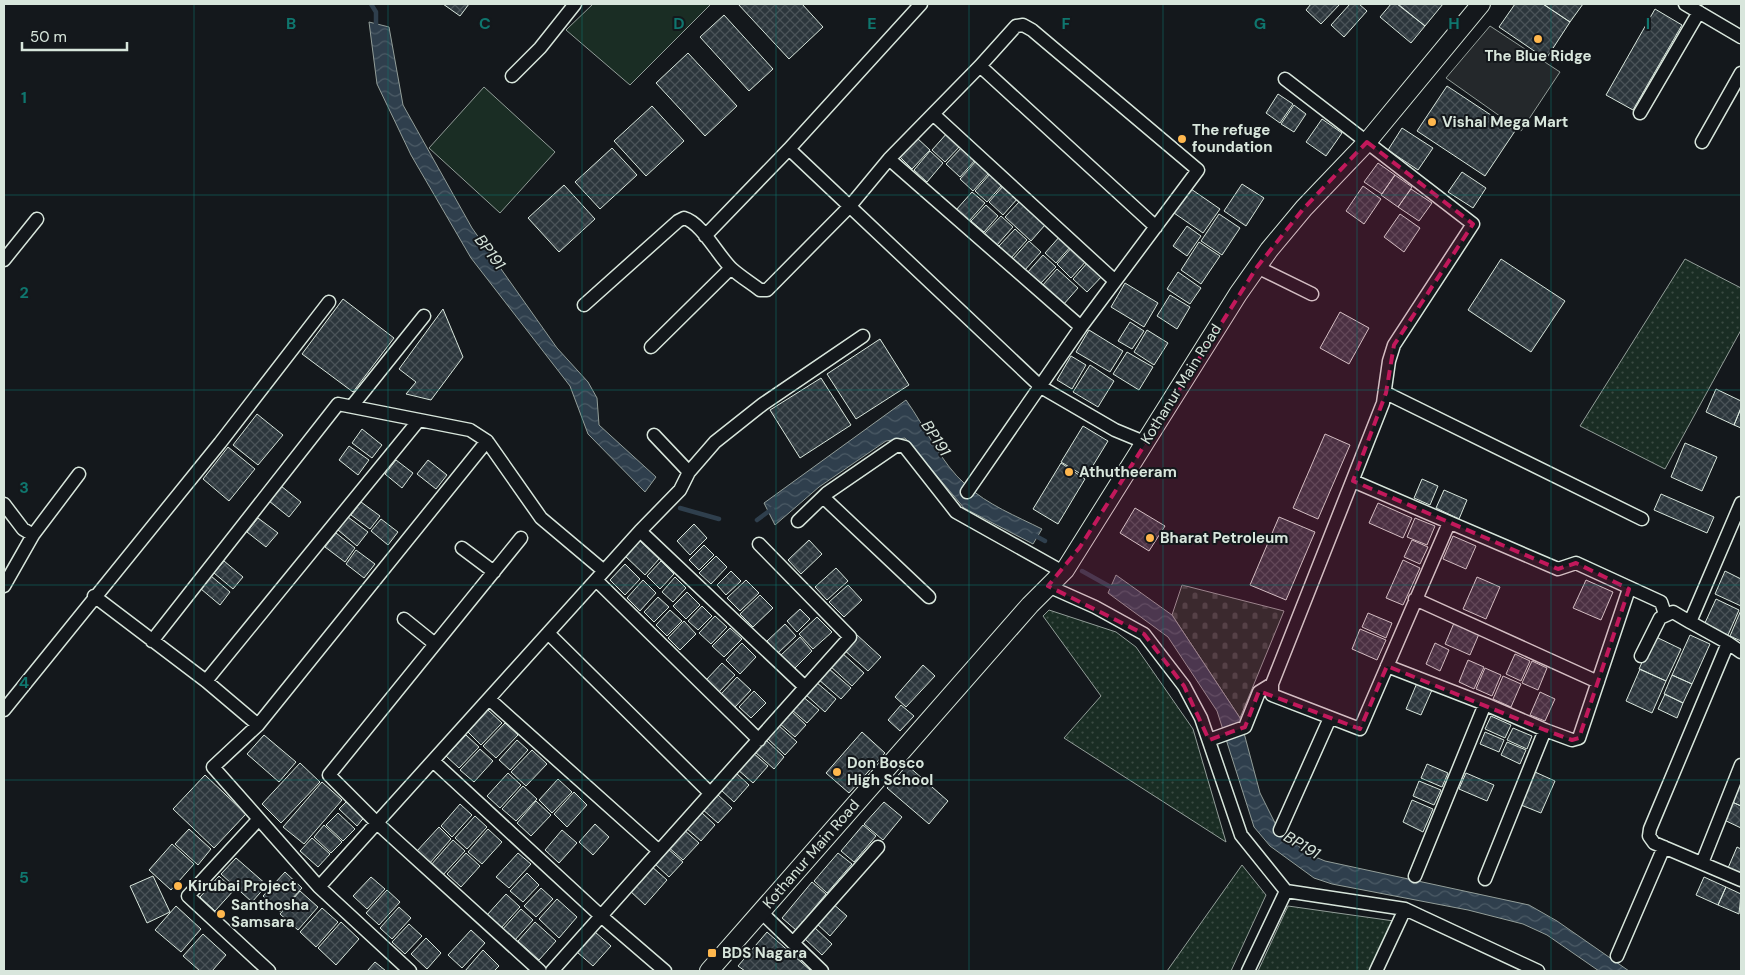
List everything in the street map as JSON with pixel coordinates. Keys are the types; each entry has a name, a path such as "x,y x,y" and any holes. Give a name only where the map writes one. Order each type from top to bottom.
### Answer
{"main road":[{"name":"Kothanur Main Road","path":"709,971 1048,586 1063,572 1256,266 1304,208 1367,142 1481,4"}],"street":[{"path":"512,76 540,48 575,4"},
{"path":"705,236 789,149 920,4"},
{"path":"1685,4 1741,37"},
{"path":"1640,113 1699,12"},
{"path":"584,305 678,221 684,218 705,236 732,268 760,290 767,290 850,206 889,159 980,66 1016,26 1023,25 1032,30 1198,170 1081,327 967,492"},
{"path":"980,66 1156,227"},
{"path":"1702,142 1741,73"},
{"path":"1285,79 1473,224 1394,345 1389,361 1386,393 1354,481 1272,684 1272,696 1360,729 1449,523"},
{"path":"934,114 1115,282"},
{"path":"789,149 1041,387 1115,430 1144,442"},
{"path":"889,159 1081,327"},
{"path":"4,260 36,219"},
{"path":"1256,266 1312,294"},
{"path":"651,347 732,268"},
{"path":"4,710 94,596 220,443 329,302"},
{"path":"352,406 424,316"},
{"path":"319,887 640,531 680,490 689,472 716,442 763,404 863,336"},
{"path":"1386,393 1642,519"},
{"path":"152,641 338,404 352,406 470,430 487,441 541,518 600,575 758,740"},
{"path":"206,681 419,420"},
{"path":"654,435 689,472"},
{"path":"410,971 319,887 213,767 258,725 487,441"},
{"path":"798,521 823,497 897,446 905,447 956,512 1063,572"},
{"path":"4,586 33,535 79,474"},
{"path":"1354,481 1558,569 1576,564 1661,602 1665,614"},
{"path":"823,497 929,597"},
{"path":"1690,622 1741,503"},
{"path":"4,504 23,529 33,535"},
{"path":"640,531 758,641 805,688"},
{"path":"522,538 329,775 377,823 540,971"},
{"path":"552,971 850,637 759,544"},
{"path":"462,548 494,572"},
{"path":"1048,586 1095,607 1144,634 1184,686 1212,739 1241,835 1286,891 1405,909 1519,967 1538,971"},
{"path":"1387,666 1485,704 1545,730 1572,740 1579,738 1629,589"},
{"path":"94,596 206,681 258,725"},
{"path":"1415,599 1598,682"},
{"path":"1641,656 1660,618 1665,614 1673,612 1741,652"},
{"path":"404,619 435,644"},
{"path":"548,633 710,793"},
{"path":"1728,643 1650,829 1649,836 1654,843 1741,880"},
{"path":"1212,739 1245,726 1259,692 1272,684"},
{"path":"489,699 659,851"},
{"path":"1415,876 1485,704"},
{"path":"1280,830 1330,718"},
{"path":"1485,879 1545,730"},
{"path":"433,761 601,916 665,971"},
{"path":"1702,863 1741,765"},
{"path":"258,820 188,896 269,971"},
{"path":"1617,956 1664,847"},
{"path":"793,943 878,848"},
{"path":"1248,971 1286,891"},
{"path":"1376,971 1405,909"},
{"path":"760,911 822,971"}],"highlighted area":[{"path":"1367,142 1473,224 1394,345 1386,393 1353,481 1558,569 1576,563 1629,589 1579,738 1572,740 1545,730 1387,666 1360,729 1259,691 1245,727 1209,740 1184,686 1144,634 1048,586 1080,547 1257,267 1304,208"}],"green space":[{"path":"593,4 711,4 630,85 566,30"},
{"path":"484,87 555,152 500,213 429,148"},
{"path":"1685,259 1741,288 1741,330 1665,469 1580,426"},
{"path":"1182,585 1284,611 1240,718 1172,615"},
{"path":"1049,610 1116,632 1136,647 1193,729 1226,842 1064,738 1101,696 1043,616"},
{"path":"1242,865 1266,895 1231,971 1167,971"},
{"path":"1288,906 1394,921 1369,971 1258,971"}],"shaded area":[{"path":"1490,26 1560,72 1521,131 1446,78"}],"water":[{"path":"369,22 389,27 403,105 472,228 557,348 588,382 597,398 599,425 656,477 645,492 588,434 570,386 471,258 411,155 377,84"},
{"path":"906,400 948,466 966,485 1012,515 1042,529 1033,544 964,508 905,438 886,441 819,487 775,525 764,503"},
{"path":"1116,575 1172,615 1240,718 1260,793 1276,825 1306,853 1325,861 1529,905 1557,921 1629,971 1599,971 1547,935 1523,924 1468,910 1332,884 1314,878 1270,846 1254,827 1217,711 1168,637 1108,593"}],"building":[{"path":"443,4 469,4 460,16"},
{"path":"738,4 802,4 823,27 789,59"},
{"path":"1311,4 1340,4 1321,24 1306,10"},
{"path":"1350,4 1359,4 1367,11 1344,37 1331,25"},
{"path":"1391,4 1397,4 1425,26 1411,43 1380,17"},
{"path":"1398,4 1443,4 1425,26"},
{"path":"1515,4 1543,4 1570,22 1546,59 1499,27"},
{"path":"1543,4 1583,4 1570,22"},
{"path":"1655,9 1682,25 1633,110 1606,95"},
{"path":"724,15 773,69 749,91 700,37"},
{"path":"688,53 737,106 705,136 656,83"},
{"path":"1447,86 1515,131 1485,176 1417,131"},
{"path":"1278,94 1293,104 1280,123 1266,113"},
{"path":"1294,105 1306,114 1294,132 1281,124"},
{"path":"652,106 684,141 646,176 614,141"},
{"path":"1322,119 1342,133 1326,156 1306,142"},
{"path":"1402,128 1433,148 1418,170 1388,150"},
{"path":"948,132 961,145 945,162 932,150"},
{"path":"917,138 930,150 912,169 900,157"},
{"path":"962,147 976,159 960,177 946,164"},
{"path":"612,148 637,175 600,209 575,182"},
{"path":"930,151 943,163 927,182 914,170"},
{"path":"976,161 989,173 973,191 960,179"},
{"path":"1378,163 1395,175 1382,194 1364,182"},
{"path":"1462,172 1486,188 1473,208 1448,192"},
{"path":"990,174 1002,185 987,202 975,191"},
{"path":"1395,175 1412,187 1398,207 1381,195"},
{"path":"1242,184 1264,198 1246,226 1224,211"},
{"path":"564,185 595,219 559,252 528,218"},
{"path":"1004,185 1018,198 1003,215 989,202"},
{"path":"1363,186 1381,199 1364,224 1346,211"},
{"path":"1191,189 1220,209 1203,233 1174,213"},
{"path":"1411,189 1432,203 1419,221 1398,207"},
{"path":"972,192 985,203 969,221 956,210"},
{"path":"1020,201 1045,225 1031,241 1005,217"},
{"path":"986,205 998,216 984,232 971,221"},
{"path":"1219,214 1240,228 1222,255 1201,241"},
{"path":"1400,214 1420,228 1404,252 1384,237"},
{"path":"1001,216 1013,227 997,245 984,234"},
{"path":"1187,226 1201,236 1187,256 1173,246"},
{"path":"1015,229 1027,240 1011,258 999,246"},
{"path":"1061,235 1072,245 1056,263 1045,253"},
{"path":"1029,241 1041,252 1024,271 1012,260"},
{"path":"1199,242 1220,256 1201,284 1181,270"},
{"path":"1073,246 1087,260 1071,278 1057,264"},
{"path":"1043,255 1056,267 1040,284 1027,273"},
{"path":"1501,259 1565,301 1531,352 1468,310"},
{"path":"1089,261 1104,274 1087,292 1073,279"},
{"path":"1057,269 1078,288 1063,305 1042,286"},
{"path":"1178,272 1201,288 1190,304 1167,289"},
{"path":"1125,283 1158,303 1144,327 1111,307"},
{"path":"1170,295 1190,307 1177,329 1157,316"},
{"path":"343,299 394,338 353,392 302,354"},
{"path":"443,309 463,357 431,400 406,394 416,382 399,369"},
{"path":"1340,312 1369,328 1349,364 1320,348"},
{"path":"1130,322 1144,331 1132,349 1118,341"},
{"path":"1089,330 1123,351 1110,372 1076,352"},
{"path":"1147,330 1168,343 1154,365 1134,352"},
{"path":"880,339 909,385 856,419 827,374"},
{"path":"1127,352 1153,367 1139,390 1113,374"},
{"path":"1071,356 1086,365 1072,389 1057,380"},
{"path":"1090,365 1114,381 1098,407 1073,392"},
{"path":"821,378 851,425 800,458 770,410"},
{"path":"1716,389 1741,401 1741,408 1734,425 1706,412"},
{"path":"1741,408 1741,428 1734,425"},
{"path":"257,414 283,435 258,465 233,445"},
{"path":"1083,426 1108,441 1086,477 1061,462"},
{"path":"362,429 382,445 372,458 352,443"},
{"path":"1325,434 1350,445 1318,519 1293,508"},
{"path":"1685,443 1717,457 1702,491 1671,477"},
{"path":"349,446 369,460 358,475 339,460"},
{"path":"228,447 255,469 229,501 203,479"},
{"path":"396,460 413,473 402,488 385,474"},
{"path":"428,460 447,475 436,489 417,474"},
{"path":"1061,463 1085,479 1058,524 1033,509"},
{"path":"1422,479 1438,486 1430,505 1414,498"},
{"path":"281,486 301,502 289,517 269,501"},
{"path":"1444,490 1467,500 1459,519 1436,508"},
{"path":"1661,494 1714,517 1707,533 1654,510"},
{"path":"361,502 380,516 370,529 351,515"},
{"path":"1378,503 1412,518 1403,538 1369,523"},
{"path":"1135,508 1165,526 1149,551 1120,533"},
{"path":"348,517 368,532 357,546 338,530"},
{"path":"1279,517 1315,532 1286,600 1250,585"},
{"path":"258,518 278,533 266,547 247,532"},
{"path":"1415,518 1435,526 1427,545 1407,537"},
{"path":"381,519 398,532 388,545 371,531"},
{"path":"694,524 707,538 690,555 677,541"},
{"path":"336,533 355,548 345,562 325,547"},
{"path":"1453,536 1476,546 1466,569 1443,559"},
{"path":"639,540 659,559 645,575 624,555"},
{"path":"809,540 822,554 801,574 788,560"},
{"path":"1412,540 1428,547 1420,564 1404,557"},
{"path":"704,545 714,555 699,570 689,560"},
{"path":"356,550 375,564 364,578 346,564"},
{"path":"716,556 727,567 711,584 699,573"},
{"path":"1403,560 1420,568 1403,605 1386,598"},
{"path":"224,561 243,577 233,589 214,573"},
{"path":"661,561 674,574 660,589 647,576"},
{"path":"625,564 640,579 625,595 610,580"},
{"path":"836,568 848,581 827,600 815,587"},
{"path":"731,571 741,581 726,595 717,585"},
{"path":"1725,571 1741,579 1741,606 1715,594"},
{"path":"211,576 230,592 220,605 201,589"},
{"path":"675,577 686,588 673,602 662,592"},
{"path":"1477,577 1500,587 1486,619 1463,609"},
{"path":"643,580 656,593 640,611 627,598"},
{"path":"746,580 759,593 740,611 727,598"},
{"path":"1586,580 1613,592 1601,620 1573,608"},
{"path":"848,585 862,600 844,617 829,602"},
{"path":"687,592 700,605 686,619 673,606"},
{"path":"760,595 773,608 753,627 740,614"},
{"path":"658,597 669,607 654,622 644,612"},
{"path":"1716,599 1739,610 1728,635 1704,625"},
{"path":"702,606 712,616 698,630 688,621"},
{"path":"800,609 810,619 797,632 787,621"},
{"path":"670,610 682,621 667,636 656,625"},
{"path":"1741,610 1741,641 1730,636"},
{"path":"1368,613 1392,623 1386,638 1362,627"},
{"path":"715,616 727,627 711,644 699,633"},
{"path":"817,617 832,632 813,649 799,634"},
{"path":"684,621 696,634 680,650 668,638"},
{"path":"1454,623 1479,634 1470,655 1445,644"},
{"path":"785,624 796,636 778,653 767,641"},
{"path":"730,628 742,639 724,657 712,646"},
{"path":"1360,629 1386,640 1377,660 1352,649"},
{"path":"856,634 881,657 868,671 843,649"},
{"path":"1690,635 1710,644 1692,684 1672,675"},
{"path":"1654,636 1681,649 1666,681 1639,669"},
{"path":"800,637 812,651 793,670 780,656"},
{"path":"742,643 756,657 740,674 726,660"},
{"path":"1435,643 1449,650 1440,671 1426,664"},
{"path":"841,652 864,673 852,686 829,665"},
{"path":"1515,654 1530,661 1521,681 1506,674"},
{"path":"1468,660 1484,667 1474,689 1459,682"},
{"path":"1532,661 1547,668 1538,690 1522,683"},
{"path":"722,663 735,675 719,692 706,680"},
{"path":"923,665 935,676 906,707 895,697"},
{"path":"828,668 851,688 841,699 818,679"},
{"path":"1485,668 1501,675 1492,696 1476,689"},
{"path":"1640,669 1666,681 1652,713 1626,701"},
{"path":"1672,675 1692,684 1683,703 1664,694"},
{"path":"1503,676 1521,684 1511,707 1493,699"},
{"path":"737,677 751,690 735,707 721,694"},
{"path":"816,682 836,699 825,712 805,694"},
{"path":"1417,683 1432,690 1421,715 1406,709"},
{"path":"754,691 766,703 751,718 739,707"},
{"path":"1540,692 1555,699 1545,721 1530,715"},
{"path":"1665,694 1683,703 1677,718 1658,709"},
{"path":"802,696 819,710 807,723 791,709"},
{"path":"901,705 914,716 900,731 888,720"},
{"path":"488,710 502,723 481,745 468,732"},
{"path":"790,710 806,725 795,737 778,722"},
{"path":"1491,716 1511,725 1505,738 1485,729"},
{"path":"505,723 518,735 496,758 483,746"},
{"path":"777,724 797,742 785,755 766,737"},
{"path":"1513,728 1532,736 1527,749 1507,740"},
{"path":"862,732 885,753 849,793 826,773"},
{"path":"1485,732 1504,740 1499,752 1480,744"},
{"path":"264,735 296,762 279,782 247,754"},
{"path":"466,735 479,747 459,768 446,756"},
{"path":"765,739 784,757 774,769 754,751"},
{"path":"517,740 528,750 510,770 499,760"},
{"path":"1507,742 1526,750 1520,764 1501,755"},
{"path":"480,749 493,761 474,782 460,770"},
{"path":"532,750 547,764 526,786 511,772"},
{"path":"752,752 768,766 753,783 737,769"},
{"path":"300,763 320,782 281,823 262,804"},
{"path":"1427,764 1448,773 1442,787 1421,778"},
{"path":"907,765 948,801 929,824 887,788"},
{"path":"735,772 749,785 734,802 720,789"},
{"path":"1535,772 1555,781 1541,813 1521,805"},
{"path":"508,773 521,785 500,808 487,796"},
{"path":"1466,773 1494,785 1487,801 1459,789"},
{"path":"205,775 246,814 214,848 173,809"},
{"path":"558,779 572,792 552,813 539,800"},
{"path":"1419,781 1441,790 1434,805 1413,796"},
{"path":"1738,781 1741,783 1741,806 1730,801"},
{"path":"322,782 342,800 304,844 283,827"},
{"path":"523,786 537,799 516,821 502,809"},
{"path":"574,792 587,805 567,827 554,814"},
{"path":"716,793 732,808 718,823 702,809"},
{"path":"349,799 366,815 357,826 339,809"},
{"path":"1412,800 1433,809 1423,832 1403,822"},
{"path":"536,801 551,815 531,836 517,823"},
{"path":"1730,801 1741,806 1741,828 1722,819"},
{"path":"884,802 902,817 883,840 864,824"},
{"path":"460,804 472,815 452,837 441,826"},
{"path":"701,812 715,825 701,841 686,828"},
{"path":"338,813 355,829 343,841 326,825"},
{"path":"475,816 487,827 467,849 455,838"},
{"path":"595,824 609,837 593,855 579,842"},
{"path":"324,825 342,842 331,853 314,837"},
{"path":"863,825 876,836 854,862 841,851"},
{"path":"439,827 451,839 429,864 416,852"},
{"path":"189,829 211,849 198,865 175,844"},
{"path":"488,829 502,842 482,864 468,852"},
{"path":"683,829 699,843 683,860 667,846"},
{"path":"562,830 577,843 559,863 545,850"},
{"path":"312,838 330,854 318,867 300,851"},
{"path":"453,840 465,851 442,876 430,866"},
{"path":"172,844 194,864 171,890 149,870"},
{"path":"1737,847 1741,849 1741,874 1728,868"},
{"path":"667,848 683,862 669,877 654,863"},
{"path":"466,853 480,866 461,887 447,874"},
{"path":"518,853 531,864 509,888 496,877"},
{"path":"838,853 852,864 827,893 814,881"},
{"path":"236,858 267,885 252,902 221,874"},
{"path":"651,866 667,880 645,905 629,890"},
{"path":"285,872 302,888 280,912 263,896"},
{"path":"527,873 539,885 523,902 510,891"},
{"path":"153,876 170,912 147,923 130,886"},
{"path":"219,876 234,890 215,911 200,897"},
{"path":"371,877 385,889 367,909 353,896"},
{"path":"1704,877 1726,887 1718,905 1696,895"},
{"path":"812,882 826,894 796,930 782,918"},
{"path":"1726,887 1741,894 1739,914 1718,905"},
{"path":"541,888 553,899 536,917 524,906"},
{"path":"387,890 400,902 379,925 366,913"},
{"path":"300,891 318,907 298,930 280,914"},
{"path":"506,894 520,907 501,928 487,915"},
{"path":"557,899 577,917 559,938 539,919"},
{"path":"832,903 847,916 830,936 815,922"},
{"path":"176,906 201,929 181,952 155,930"},
{"path":"399,907 411,918 392,939 380,928"},
{"path":"322,908 338,922 316,947 300,932"},
{"path":"521,909 533,920 514,941 502,930"},
{"path":"341,922 359,939 336,965 318,948"},
{"path":"535,922 556,941 539,960 518,941"},
{"path":"409,924 422,936 405,954 392,942"},
{"path":"813,926 832,944 822,955 803,937"},
{"path":"471,930 485,943 462,968 448,955"},
{"path":"595,932 611,946 593,966 577,952"},
{"path":"767,932 810,970 745,971 738,966"},
{"path":"203,934 226,955 212,971 200,971 183,956"},
{"path":"426,938 441,953 427,969 411,954"},
{"path":"483,950 499,966 494,971 465,971"},
{"path":"375,962 386,971 367,971"}],"waterway":[{"name":"BP191","path":"371,4 376,12 376,29"},
{"name":"BP191","path":"680,508 719,519"},
{"name":"BP191","path":"757,520 772,509"},
{"name":"BP191","path":"1034,535 1045,541"},
{"name":"BP191","path":"1082,571 1116,590"}],"place":[{"name":"The Blue Ridge","path":"1538,39"},
{"name":"Vishal Mega Mart","path":"1432,122"},
{"name":"The refuge foundation","path":"1182,139"},
{"name":"Athutheeram","path":"1069,472"},
{"name":"Bharat Petroleum","path":"1150,538"},
{"name":"Don Bosco High School","path":"837,772"},
{"name":"Kirubai Project","path":"178,886"},
{"name":"Santhosha Samsara","path":"221,914"},
{"name":"BDS Nagara","path":"712,953"}]}
